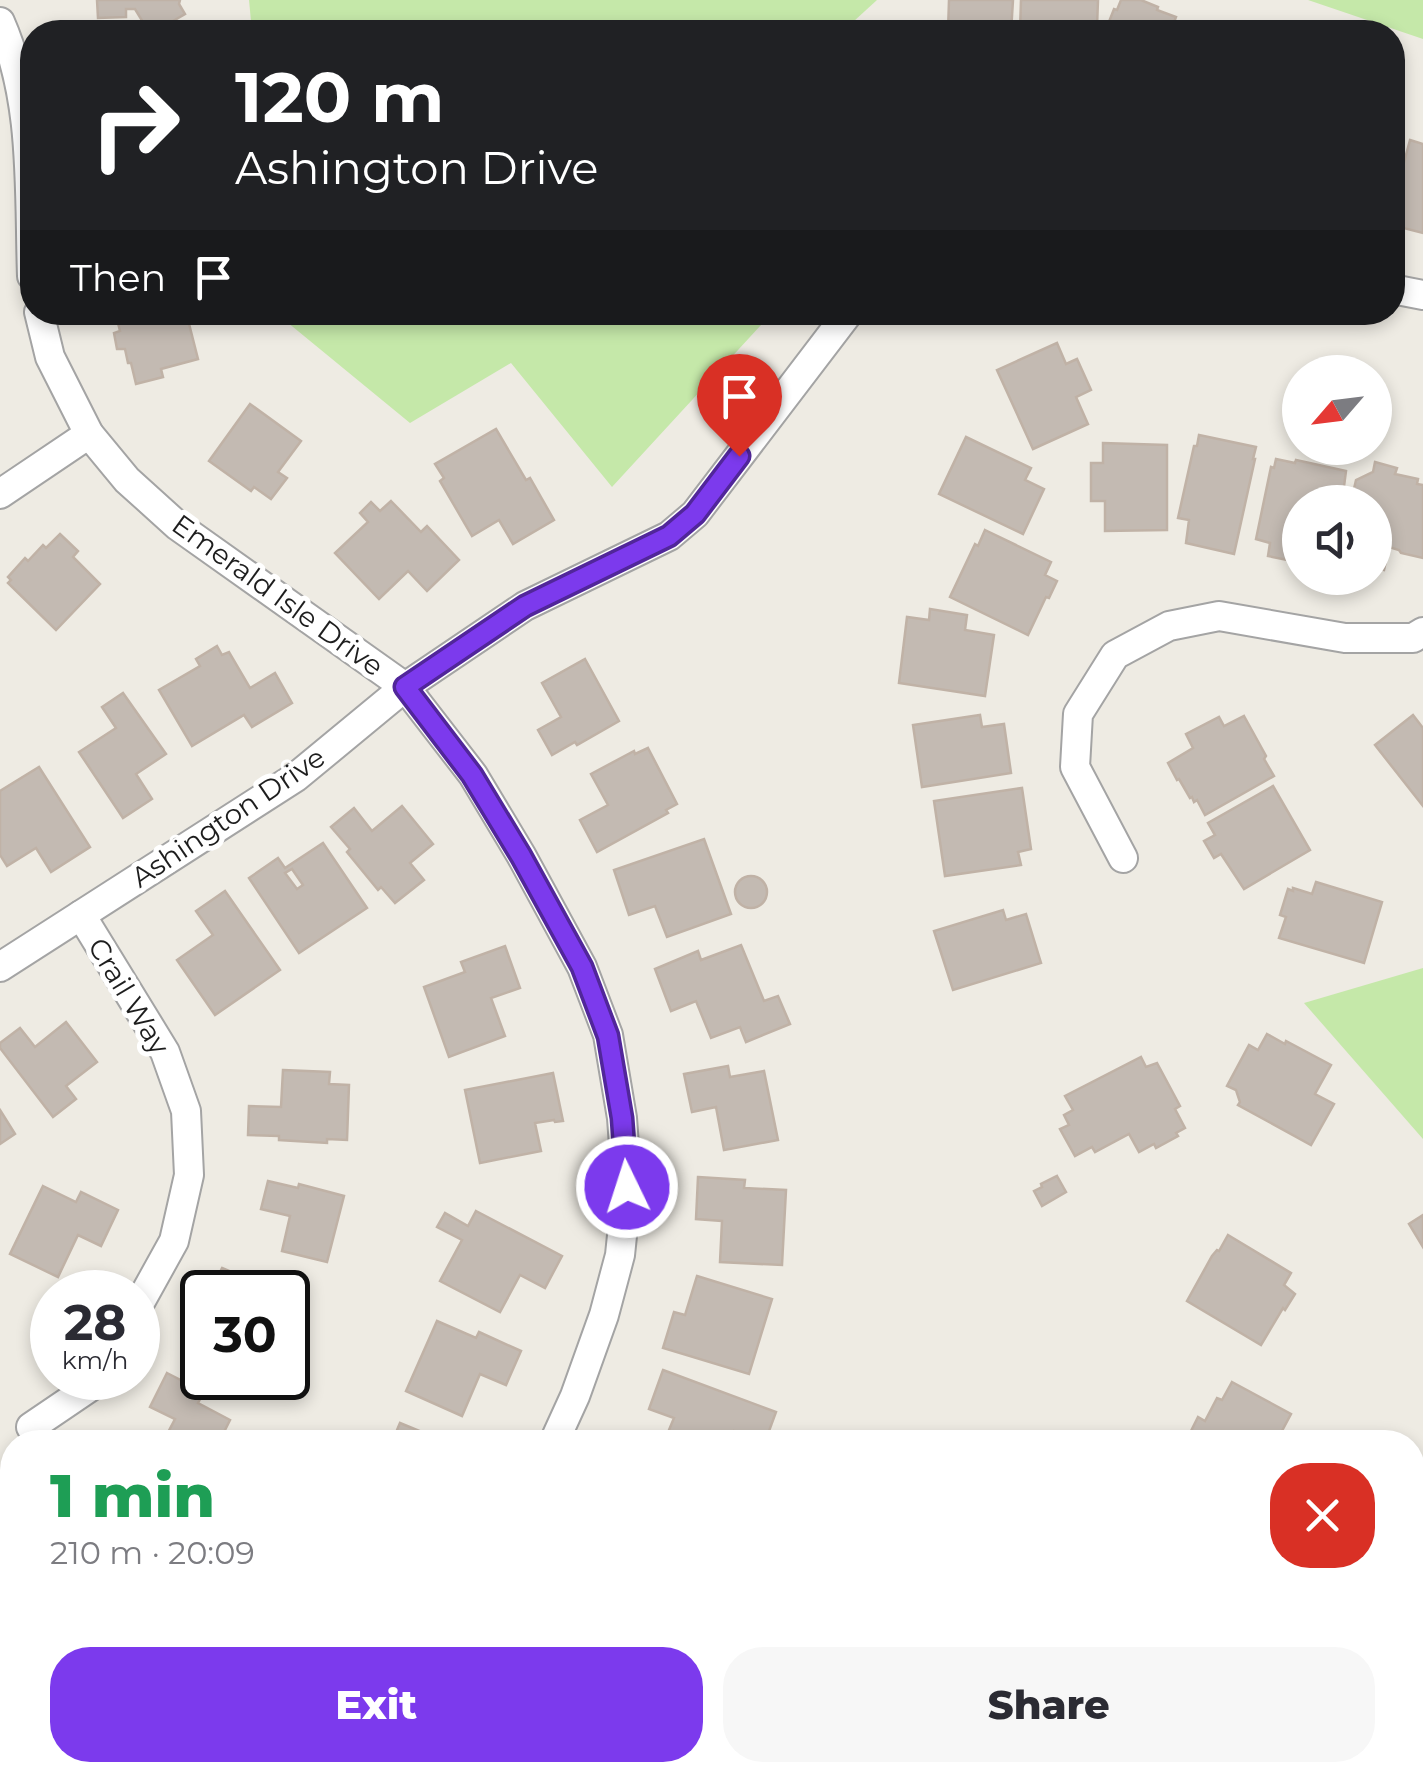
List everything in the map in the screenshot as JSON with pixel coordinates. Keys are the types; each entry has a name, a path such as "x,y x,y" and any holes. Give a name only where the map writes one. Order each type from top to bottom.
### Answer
{"street":[{"path":"0,22 12,49 20,87"},
{"name":"Emerald Isle Drive","path":"42,325 50,357 88,434 127,480 178,526 405,687 472,775 582,967 608,1036 622,1118 627,1187 620,1255 604,1315 559,1430"},
{"name":"Ashington Drive","path":"0,967 296,777 405,687 525,606 669,536 695,514 838,325"},
{"path":"0,494 88,434"},
{"path":"1123,858 1075,767 1078,714 1115,655 1169,626 1220,616 1345,638 1413,638 1423,632"},
{"name":"Crail Way","path":"81,915 165,1052 186,1111 188,1175 174,1242 158,1270"},
{"path":"31,1427 71,1400"}],"green space":[{"path":"249,0 877,0 855,20 251,20"},
{"path":"1308,0 1423,0 1423,39 1405,33 1405,20 1367,20"},
{"path":"291,325 761,325 612,487 511,363 410,423"},
{"path":"1423,968 1423,1139 1304,1003"}],"building":[{"path":"97,0 180,0 185,14 175,20 142,20 135,9 126,9 126,17 98,18"},
{"path":"949,0 1013,0 1012,20 948,20"},
{"path":"1021,0 1098,0 1097,20 1020,20"},
{"path":"1121,0 1141,0 1176,17 1110,20 1114,9"},
{"path":"1410,140 1423,144 1423,233 1405,228 1405,159"},
{"path":"118,325 189,325 198,359 161,369 163,377 136,384 125,349 117,349 114,333 120,331"},
{"path":"1057,343 1066,364 1077,359 1091,390 1076,397 1088,424 1033,449 997,370"},
{"path":"250,404 301,441 278,472 287,478 271,499 254,487 251,491 209,461"},
{"path":"496,429 554,520 513,544 499,520 472,536 440,481 444,478 435,464"},
{"path":"1199,435 1256,447 1234,554 1186,543 1189,520 1178,518"},
{"path":"966,437 1031,468 1025,480 1044,489 1023,534 939,494"},
{"path":"1103,443 1167,445 1167,530 1105,531 1105,501 1091,501 1091,463 1103,463"},
{"path":"1276,459 1282,460 1282,465 1319,465 1346,471 1344,485 1282,485 1282,559 1268,556 1270,543 1256,539 1271,467 1274,468"},
{"path":"1374,465 1386,465 1397,468 1395,474 1418,479 1417,484 1423,485 1423,558 1392,548 1392,485 1355,485 1356,480 1373,472"},
{"path":"391,501 421,532 427,526 459,560 427,591 408,571 379,599 335,553 368,522 360,513 371,502 380,511"},
{"path":"985,530 1051,562 1045,575 1057,581 1028,635 950,597"},
{"path":"60,534 78,551 73,557 100,584 56,630 8,583 8,577 25,558 28,561"},
{"path":"930,609 967,615 965,630 994,635 985,696 899,683 907,617 929,620"},
{"path":"217,646 222,655 229,652 250,688 275,673 292,703 252,727 244,715 192,746 159,690 200,666 196,659"},
{"path":"585,659 619,721 552,755 538,730 561,717 542,683"},
{"path":"123,693 166,754 136,774 152,799 123,818 79,752 116,728 102,707"},
{"path":"980,715 982,727 1004,724 1011,773 922,787 913,725"},
{"path":"1413,715 1423,728 1423,806 1375,745"},
{"path":"1244,716 1274,776 1205,815 1168,763 1193,748 1186,734 1219,717 1224,726"},
{"path":"648,748 677,804 666,810 668,813 597,852 580,820 608,805 591,774 634,751 635,754"},
{"path":"39,767 90,847 51,872 36,848 7,866 0,855 0,791"},
{"path":"1273,786 1310,850 1244,889 1221,854 1214,858 1204,841 1215,835 1208,823"},
{"path":"1022,788 1031,849 1018,852 1021,865 945,876 934,801"},
{"path":"402,806 433,844 410,863 424,880 395,903 381,887 378,890 331,827 354,808 372,831"},
{"path":"704,839 731,914 667,937 655,906 629,915 614,870"},
{"path":"323,843 367,908 299,953 249,878 278,858 285,868","holes":["292,869 303,885 297,889 285,873"]},
{"path":"751,876 763,880 767,892 763,904 751,908 739,904 735,892 739,880"},
{"path":"1316,882 1382,902 1364,963 1279,938 1286,917 1280,915 1288,889 1312,894"},
{"path":"225,891 280,970 215,1015 177,960 213,935 196,911"},
{"path":"1003,910 1006,920 1026,914 1041,963 953,990 934,931"},
{"path":"741,945 764,1001 778,996 790,1024 746,1042 740,1027 711,1038 696,1001 671,1011 655,969 698,951 701,960"},
{"path":"505,946 520,988 491,998 505,1036 449,1057 424,987 465,972 461,962"},
{"path":"66,1022 97,1062 66,1086 76,1099 53,1117 0,1043 20,1028 35,1047"},
{"path":"1267,1034 1331,1065 1315,1094 1334,1104 1311,1145 1238,1105 1236,1090 1227,1086 1249,1045 1258,1050"},
{"path":"1141,1057 1146,1067 1157,1063 1180,1106 1175,1109 1185,1128 1156,1148 1154,1144 1139,1152 1129,1134 1095,1152 1092,1147 1075,1156 1060,1129 1069,1125 1064,1115 1073,1110 1065,1096"},
{"path":"728,1066 730,1077 764,1071 778,1140 724,1150 716,1107 692,1112 684,1074"},
{"path":"283,1070 330,1072 329,1084 349,1085 347,1140 327,1139 327,1143 248,1135 249,1106 281,1107"},
{"path":"553,1073 563,1121 535,1123 541,1151 480,1163 465,1090"},
{"path":"0,1110 15,1134 0,1144"},
{"path":"1057,1176 1066,1192 1042,1206 1034,1191"},
{"path":"698,1177 745,1180 744,1188 786,1190 782,1265 720,1262 722,1221 696,1219"},
{"path":"268,1181 298,1188 299,1184 344,1196 327,1262 282,1251 290,1216 261,1209"},
{"path":"43,1186 76,1202 81,1192 118,1210 101,1246 78,1235 61,1270 43,1270 10,1254"},
{"path":"476,1211 562,1256 545,1288 520,1275 500,1312 440,1281 462,1240 437,1227 445,1213 468,1226"},
{"path":"1423,1215 1423,1247 1409,1224"},
{"path":"1228,1235 1291,1273 1284,1285 1295,1294 1261,1345 1187,1301"},
{"path":"697,1276 772,1299 749,1374 663,1348 674,1312 685,1315"},
{"path":"437,1321 476,1338 479,1332 521,1351 506,1385 480,1374 462,1416 406,1391"},
{"path":"663,1370 776,1412 769,1430 669,1430 674,1418 649,1409"},
{"path":"167,1373 180,1380 180,1400 200,1400 198,1403 230,1420 225,1430 169,1430 175,1419 150,1407 154,1400 160,1400 160,1387"},
{"path":"1232,1382 1291,1414 1282,1430 1192,1430 1198,1417 1205,1421 1217,1398 1222,1400"},
{"path":"400,1423 417,1430 397,1430"}],"route":[{"path":"627,1187 622,1118 608,1036 582,967 472,775 405,687 525,606 669,536 695,514 739,456"}]}
